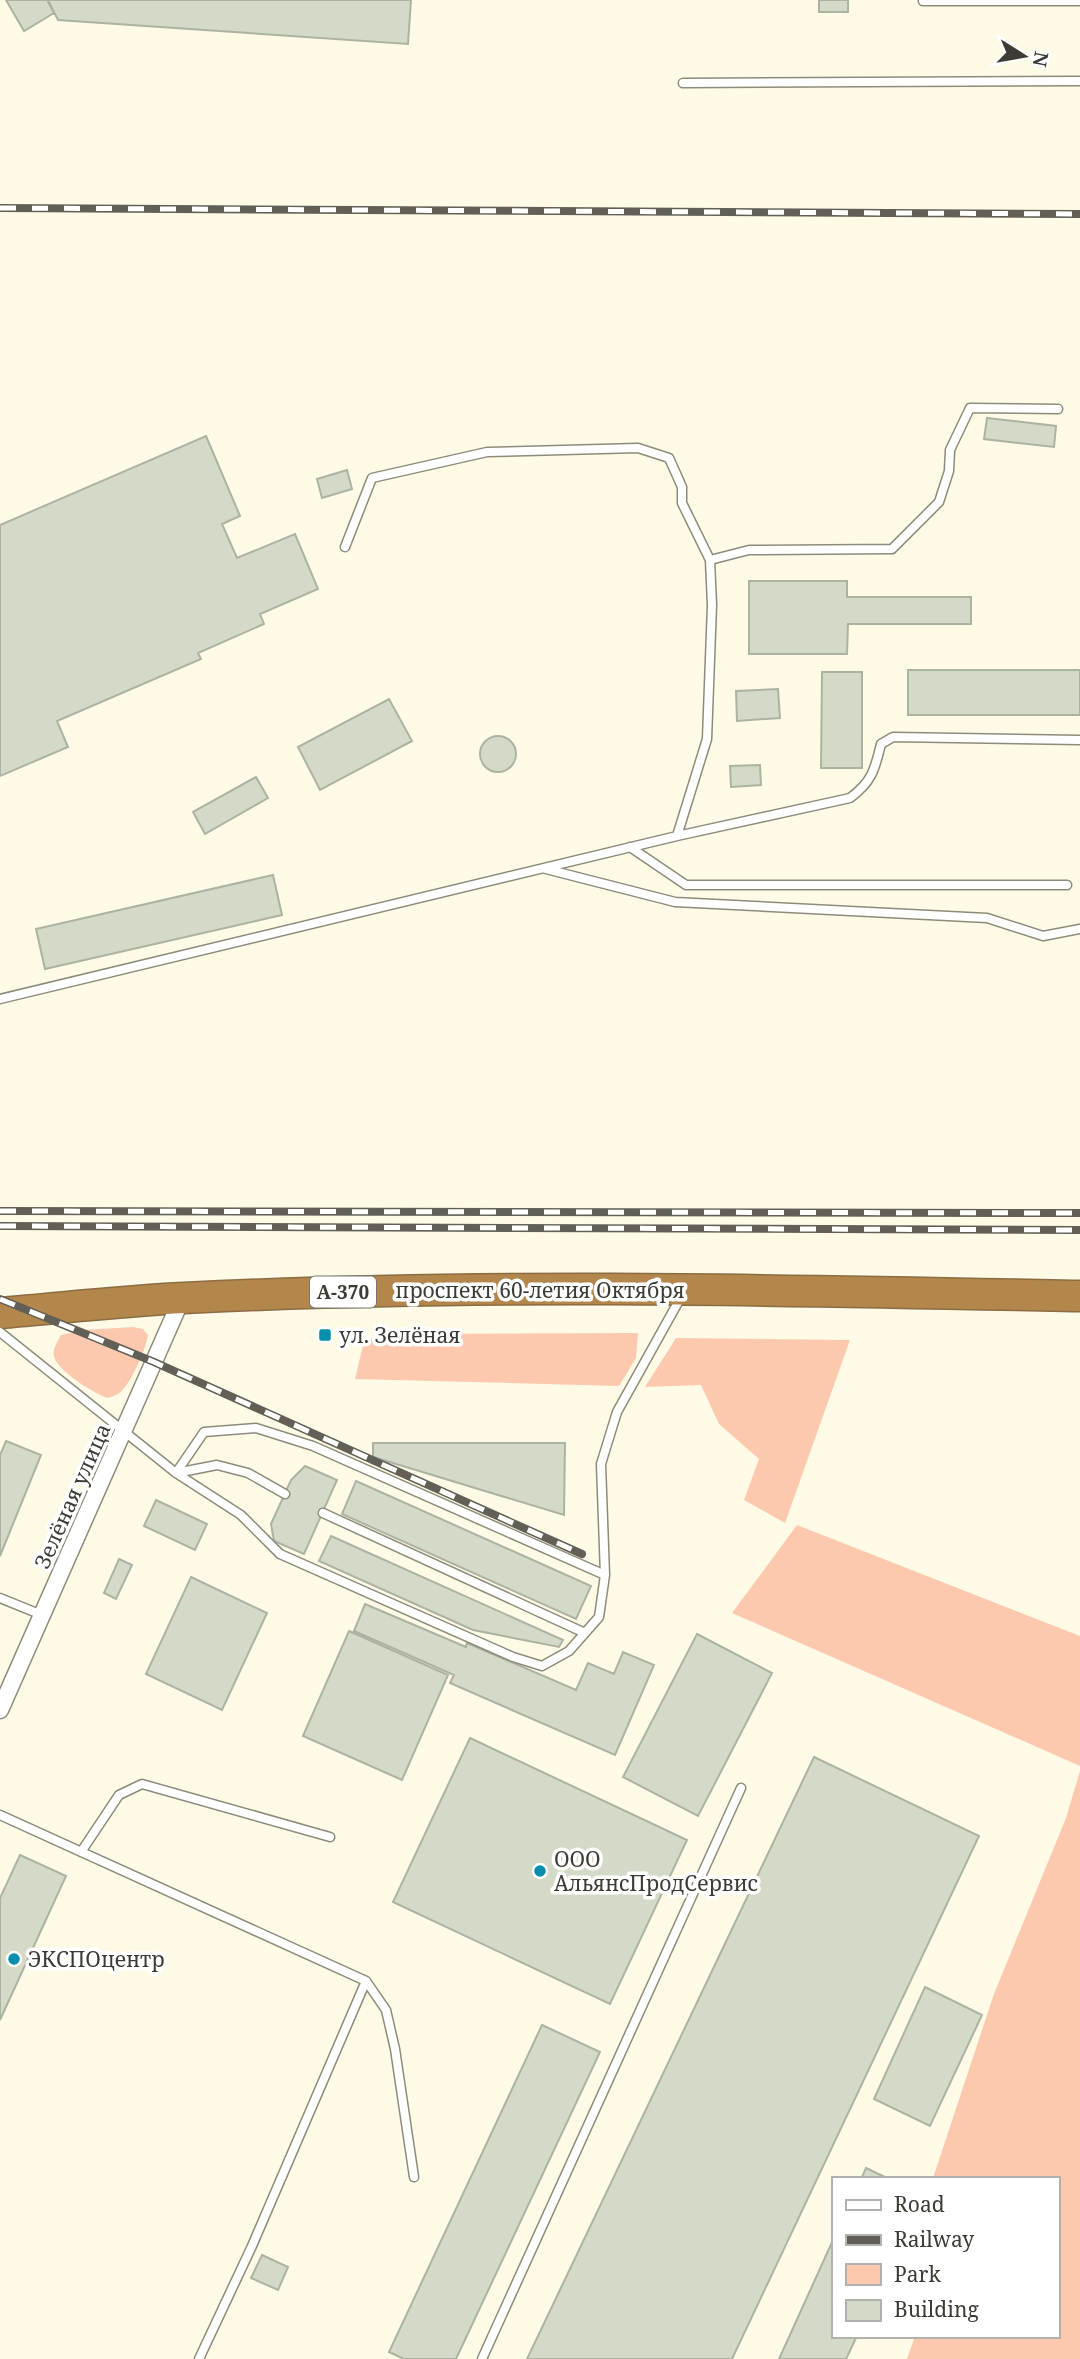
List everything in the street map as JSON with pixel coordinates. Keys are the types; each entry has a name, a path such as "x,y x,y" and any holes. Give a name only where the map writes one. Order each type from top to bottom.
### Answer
{"highway":[{"name":"проспект 60-летия Октября","path":"0,1313 182,1298 453,1289 686,1289 1080,1296"}],"street":[{"name":"Зелёная улица","path":"0,1710 182,1298"}],"lane":[{"path":"923,1 1080,1"},
{"path":"683,83 1080,81"},
{"path":"710,559 749,550 892,549 939,502 949,471 950,450 970,408 1058,409"},
{"path":"345,547 372,478 487,452 638,448 669,458 682,487 682,503 710,559 712,605 706,739 677,836"},
{"path":"0,999 630,847 850,798 866,786 875,768 881,744 892,737 1080,740"},
{"path":"630,847 686,885 1067,885"},
{"path":"543,868 675,902 987,918 1043,936 1080,929"},
{"path":"0,1332 176,1473 241,1515 281,1554 513,1657 542,1666 569,1651 599,1617 605,1575 601,1464 617,1412 686,1289"},
{"path":"176,1473 204,1432 256,1428 313,1446 605,1575"},
{"path":"176,1473 217,1465 248,1473 285,1494"},
{"path":"323,1513 585,1633"},
{"path":"0,1598 42,1615"},
{"path":"81,1852 118,1795 142,1784 330,1837"},
{"path":"482,2359 741,1788"},
{"path":"0,1815 366,1981 386,2010 395,2049 414,2177"},
{"path":"199,2359 252,2246 366,1981"}],"green space":[{"path":"133,1327 143,1329 148,1335 147,1341 137,1367 118,1394 107,1398 77,1381 62,1368 54,1356 61,1335 83,1330"},
{"path":"638,1333 636,1358 619,1386 355,1379 364,1341 414,1334"},
{"path":"676,1338 850,1340 785,1523 744,1500 759,1459 719,1424 701,1385 645,1387"},
{"path":"797,1525 1080,1636 1080,1766 732,1613"},
{"path":"1080,1771 1080,2359 907,2359 914,2338 1059,2338 1059,2177 933,2177 994,1994 1066,1818"}],"building":[{"path":"6,0 47,0 54,13 24,31"},
{"path":"48,0 411,0 408,44 58,20"},
{"path":"819,0 848,0 848,12 819,12"},
{"path":"987,418 1056,426 1054,447 984,439"},
{"path":"206,436 240,516 222,524 237,558 295,534 318,589 260,614 264,624 198,653 201,659 57,721 68,747 0,776 0,525"},
{"path":"347,470 352,489 322,498 317,479"},
{"path":"749,581 847,581 847,597 971,597 971,624 848,624 847,654 749,654"},
{"path":"908,670 1080,670 1080,715 908,715"},
{"path":"822,672 862,672 862,768 821,768"},
{"path":"778,689 780,718 737,721 736,691"},
{"path":"389,699 412,741 320,790 298,747"},
{"path":"498,736 511,741 516,754 511,767 498,772 485,767 480,754 485,741"},
{"path":"760,765 761,785 731,787 730,766"},
{"path":"256,777 268,798 205,834 193,812"},
{"path":"273,875 282,915 45,969 36,929"},
{"path":"6,1441 41,1455 0,1556 0,1455"},
{"path":"373,1443 565,1443 564,1515 373,1457"},
{"path":"305,1466 337,1480 304,1554 274,1541 271,1524 291,1480"},
{"path":"356,1481 591,1586 576,1619 342,1514"},
{"path":"156,1500 207,1524 195,1550 144,1526"},
{"path":"331,1536 563,1640 559,1647 473,1630 319,1561"},
{"path":"119,1559 132,1565 116,1599 104,1593"},
{"path":"191,1577 267,1613 222,1710 146,1674"},
{"path":"365,1604 466,1647 467,1643 576,1690 588,1663 614,1674 623,1652 654,1665 615,1755 450,1683 454,1675 354,1631"},
{"path":"349,1631 448,1675 402,1780 303,1736"},
{"path":"697,1634 772,1673 698,1816 623,1777"},
{"name":"ООО АльянсПродСервис","path":"470,1738 687,1840 610,2004 393,1902"},
{"path":"814,1757 979,1836 732,2359 527,2359"},
{"name":"ЭКСПОцентр","path":"20,1855 66,1876 0,2020 0,1898"},
{"path":"925,1987 982,2015 930,2126 874,2099"},
{"path":"542,2025 600,2052 456,2359 404,2359 389,2352"},
{"path":"866,2168 885,2177 862,2177"},
{"path":"832,2242 832,2338 856,2338 846,2359 779,2359"},
{"path":"262,2255 288,2267 278,2290 251,2278"}],"railway":[{"path":"0,208 1080,214"},
{"path":"0,1211 1080,1213"},
{"path":"0,1226 1080,1230"},
{"path":"0,1299 154,1362 582,1554"}],"place":[{"name":"ул. Зелёная","path":"325,1335"},
{"name":"ООО АльянсПродСервис","path":"540,1871"},
{"name":"ЭКСПОцентр","path":"14,1959"}]}
